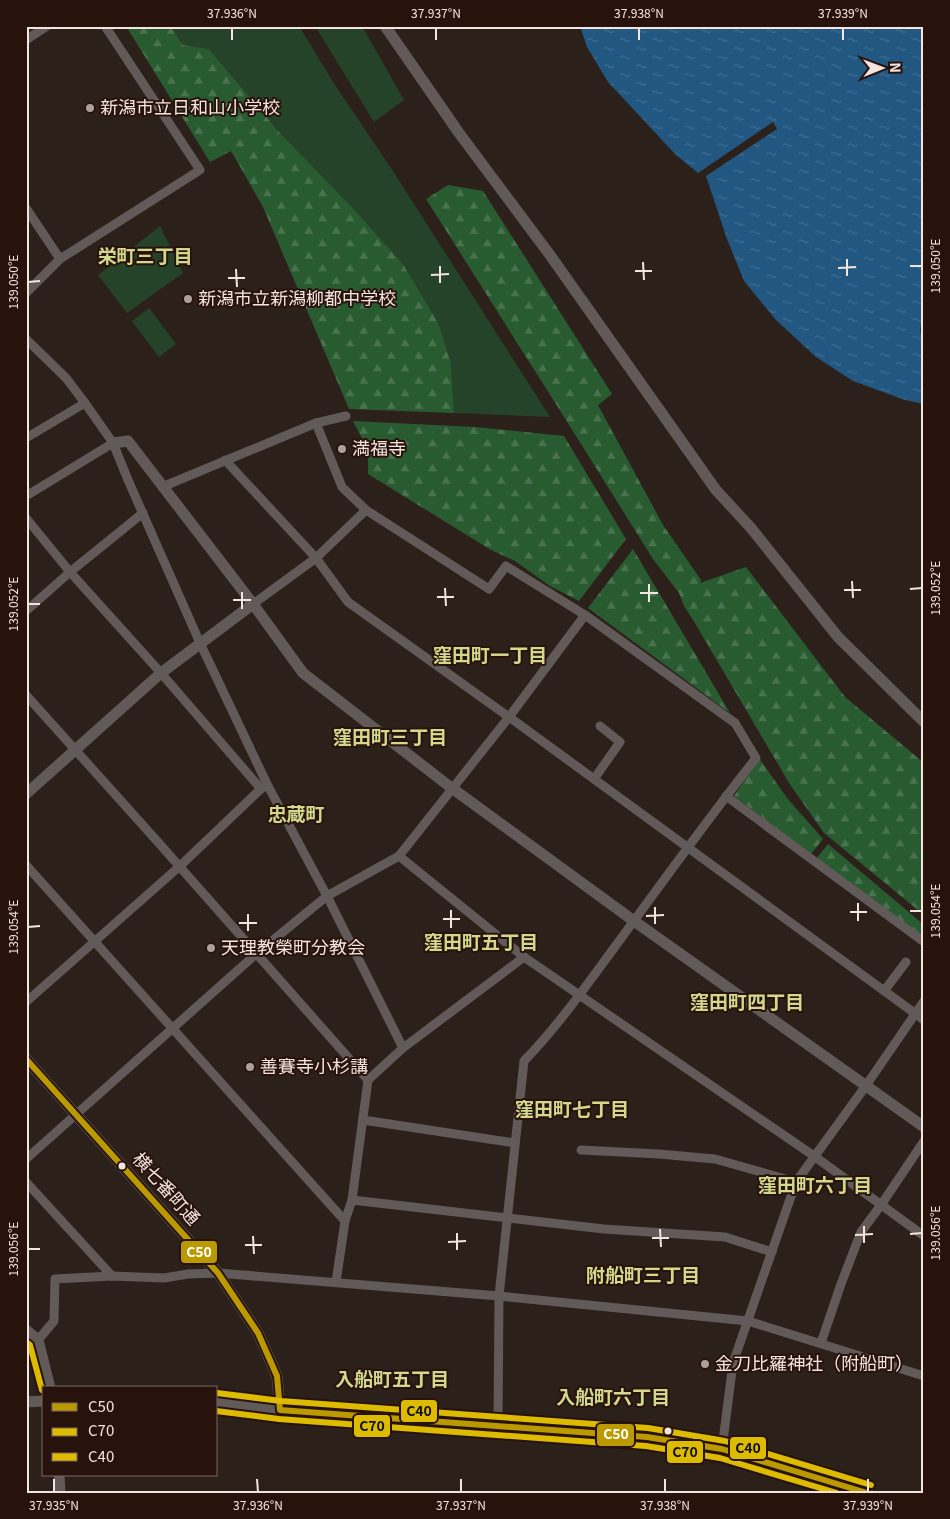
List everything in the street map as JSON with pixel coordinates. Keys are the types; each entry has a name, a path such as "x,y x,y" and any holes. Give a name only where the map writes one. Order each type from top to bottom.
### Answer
{"street":[{"path":"26,40 47,26"},
{"path":"26,293 60,259 200,170 105,26"},
{"path":"385,26 459,133 550,256 716,490 751,528 838,637 924,722"},
{"path":"26,208 60,259"},
{"path":"26,339 66,378 113,442 264,786 327,896 404,1048"},
{"path":"26,438 85,402"},
{"path":"162,487 316,423 346,416"},
{"path":"316,423 342,487 366,510 490,589 506,566 585,615 735,724 756,758 579,995 541,1044 524,1061 499,1296 498,1426"},
{"path":"26,496 113,442 128,441 304,673 452,788 865,1087 924,1127"},
{"path":"225,460 316,558 348,602 924,1020"},
{"path":"26,794 161,674 316,558 366,510"},
{"path":"26,611 70,572 143,513"},
{"path":"26,518 70,572 264,786"},
{"path":"26,1159 256,954 327,896 399,856 509,717 585,615"},
{"path":"26,695 180,866 368,1080"},
{"path":"594,779 620,742 600,726"},
{"path":"26,1002 180,866 264,786"},
{"path":"726,796 924,942"},
{"path":"399,856 524,957 814,1156 924,1236"},
{"path":"26,865 345,1221"},
{"path":"336,1282 345,1221 352,1200 368,1080 404,1048 524,957"},
{"path":"884,991 906,962"},
{"path":"722,1448 733,1363 796,1182 924,1001"},
{"name":"横七番町通","path":"26,1059 218,1273 258,1333 278,1376 280,1410"},
{"path":"363,1120 515,1143"},
{"path":"821,1343 838,1291 861,1232 924,1140"},
{"path":"581,1150 715,1159 796,1182"},
{"path":"26,1182 112,1276"},
{"path":"352,1200 604,1229 725,1237 772,1252"},
{"path":"38,1340 54,1320 55,1279 112,1276 164,1278 188,1274 218,1273 499,1296 748,1320 924,1376"},
{"path":"26,1330 38,1340 50,1386"},
{"path":"26,1402 42,1401"},
{"path":"218,1402 280,1410 647,1437 722,1448 868,1493"},
{"path":"58,1476 60,1493"}],"green space":[{"path":"126,26 170,26 183,45 209,49 279,132 352,207 403,264 438,323 451,364 454,413 349,409 263,207 231,151 210,162"},
{"path":"170,26 299,26 333,82 391,168 550,417 454,413 451,364 403,264 352,207 279,132 209,49 183,45"},
{"path":"315,26 362,26 404,100 374,122"},
{"path":"448,185 483,191 612,394 598,405 663,525 701,580 700,583 746,567 845,697 924,763 924,915 824,833 789,783 684,606 679,593 653,559 426,199"},
{"path":"160,226 183,273 127,313 98,275"},
{"path":"149,308 176,344 159,357 132,321"},
{"path":"353,421 475,427 564,436 626,539 579,601 550,586 515,561 491,550 368,474 368,450"},
{"path":"633,549 730,713 588,608"},
{"path":"759,758 787,798 823,839 811,854 734,796"},
{"path":"828,844 924,925 924,940 816,859"}],"water":[{"path":"580,26 924,26 924,319 920,330 924,340 924,404 905,400 853,381 816,357 776,320 744,281 727,239 706,176 777,129 773,122 698,173 675,154 608,82 587,47"}],"transit line":[{"name":"C50","path":"26,1059 218,1273 258,1333 277,1376 280,1410 647,1437 722,1449 867,1493"},
{"name":"C70","path":"26,1342 30,1345 42,1390"},
{"name":"C40","path":"218,1393 281,1401 648,1428 725,1441 871,1485"},
{"name":"C70","path":"218,1411 279,1419 646,1446 720,1458 837,1493"}],"place":[{"name":"新潟市立日和山小学校","path":"90,108"},
{"name":"新潟市立新潟柳都中学校","path":"188,299"},
{"name":"満福寺","path":"342,449"},
{"name":"天理教榮町分教会","path":"211,948"},
{"name":"善賽寺小杉講","path":"250,1067"},
{"name":"金刀比羅神社（附船町）","path":"705,1364"}],"district":[{"name":"栄町三丁目","path":"145,256"},
{"name":"窪田町一丁目","path":"490,655"},
{"name":"窪田町三丁目","path":"390,737"},
{"name":"忠蔵町","path":"296,814"},
{"name":"窪田町五丁目","path":"481,942"},
{"name":"窪田町四丁目","path":"747,1002"},
{"name":"窪田町七丁目","path":"572,1109"},
{"name":"窪田町六丁目","path":"815,1185"},
{"name":"附船町三丁目","path":"643,1275"},
{"name":"入船町五丁目","path":"392,1379"},
{"name":"入船町六丁目","path":"613,1397"}]}
